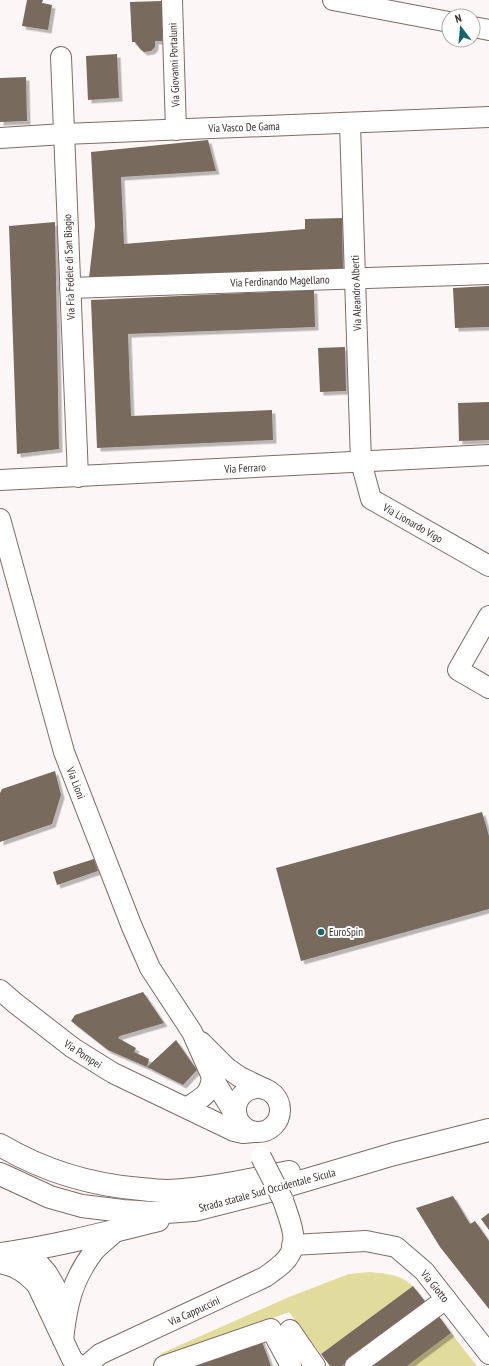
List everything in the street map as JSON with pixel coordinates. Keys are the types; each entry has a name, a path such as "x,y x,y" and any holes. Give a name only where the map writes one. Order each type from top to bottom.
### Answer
{"main road":[{"name":"Strada statale Sud Occidentale Sicula","path":"0,1174 50,1197 82,1206 152,1213 194,1210 269,1191 394,1154 489,1130"},
{"name":"Strada statale Sud Occidentale Sicula","path":"0,1145 53,1171 79,1179 125,1188 167,1191 201,1188 394,1154"},
{"path":"0,1254 28,1250 117,1230 194,1210"}],"street":[{"name":"Via Giovanni Portaluni","path":"172,0 176,130"},
{"path":"333,0 441,20"},
{"name":"Via Frà Fedele di San Biagio","path":"61,56 78,476"},
{"name":"Via Vasco De Gama","path":"0,138 64,134 350,124 489,117"},
{"name":"Via Aleandro Alberti","path":"350,124 362,462"},
{"name":"Via Ferdinando Magellano","path":"70,288 489,274"},
{"name":"Via Ferraro","path":"0,480 489,455"},
{"name":"Via Lionardo Vigo","path":"362,462 371,499 489,566"},
{"name":"Via Lioni","path":"0,519 64,752 132,927 150,968 192,1032"},
{"path":"489,616 458,670 489,688"},
{"name":"Via Pompei","path":"0,990 73,1048 113,1073 235,1124"},
{"path":"192,1032 212,1077 236,1102 235,1124 261,1157 283,1200 293,1235 292,1246"},
{"path":"192,1032 227,1068 240,1077 265,1089 276,1097 280,1110 279,1117 275,1124 261,1131 246,1130 240,1124 235,1124"},
{"path":"184,1103 201,1098 208,1092 211,1086 212,1077"},
{"path":"184,1103 212,1106 233,1099 252,1088 265,1089"},
{"path":"261,1131 264,1136 261,1146 261,1157"},
{"path":"63,1340 66,1311 80,1273 95,1250 117,1230"},
{"name":"Via Giotto","path":"292,1246 366,1241 396,1248 424,1271 489,1354"},
{"name":"Via Cappuccini","path":"86,1366 100,1354 265,1277 279,1267 290,1254 292,1246"},
{"path":"28,1250 47,1273 57,1290 66,1311"},
{"path":"0,1263 10,1265 20,1270 29,1276 37,1285 72,1359 79,1366"},
{"path":"355,1366 446,1299"},
{"path":"164,1366 271,1329 291,1366"},
{"path":"290,1330 315,1366"}],"shaded area":[{"path":"369,1272 388,1274 398,1277 413,1286 321,1354 289,1312 163,1359 160,1354 289,1297 349,1274"},
{"path":"451,1333 477,1366 407,1366"}],"building":[{"path":"27,0 43,0 42,3 52,5 48,30 22,26"},
{"path":"162,1 162,41 155,41 155,47 151,51 144,52 135,42 132,42 130,2"},
{"path":"117,54 119,98 88,100 86,56"},
{"path":"26,77 27,121 0,122 0,78"},
{"path":"208,140 216,171 121,177 124,244 305,229 305,219 342,218 343,270 89,278 95,226 91,152"},
{"path":"55,222 59,449 17,454 9,226"},
{"path":"489,286 489,327 455,328 453,288"},
{"path":"314,290 315,327 128,334 131,416 272,410 273,440 97,448 91,300"},
{"path":"345,347 346,391 320,392 318,348"},
{"path":"489,402 489,440 459,441 458,403"},
{"path":"55,771 61,795 52,824 0,842 0,793 2,789"},
{"path":"482,812 489,836 489,909 301,961 276,868"},
{"path":"94,859 98,871 57,885 53,872"},
{"path":"143,992 164,1023 120,1036 118,1038 136,1048 134,1052 149,1059 147,1067 108,1050 71,1021 75,1015"},
{"path":"176,1040 197,1070 183,1085 147,1067"},
{"path":"453,1196 470,1224 475,1221 489,1241 489,1309 440,1247 416,1208"},
{"path":"489,1213 489,1230 481,1219"},
{"path":"413,1286 427,1304 342,1366 330,1366 321,1354"},
{"path":"438,1315 451,1333 407,1366 369,1366"},
{"path":"261,1339 271,1366 190,1366"}],"place":[{"name":"EuroSpin","path":"321,932"}]}
